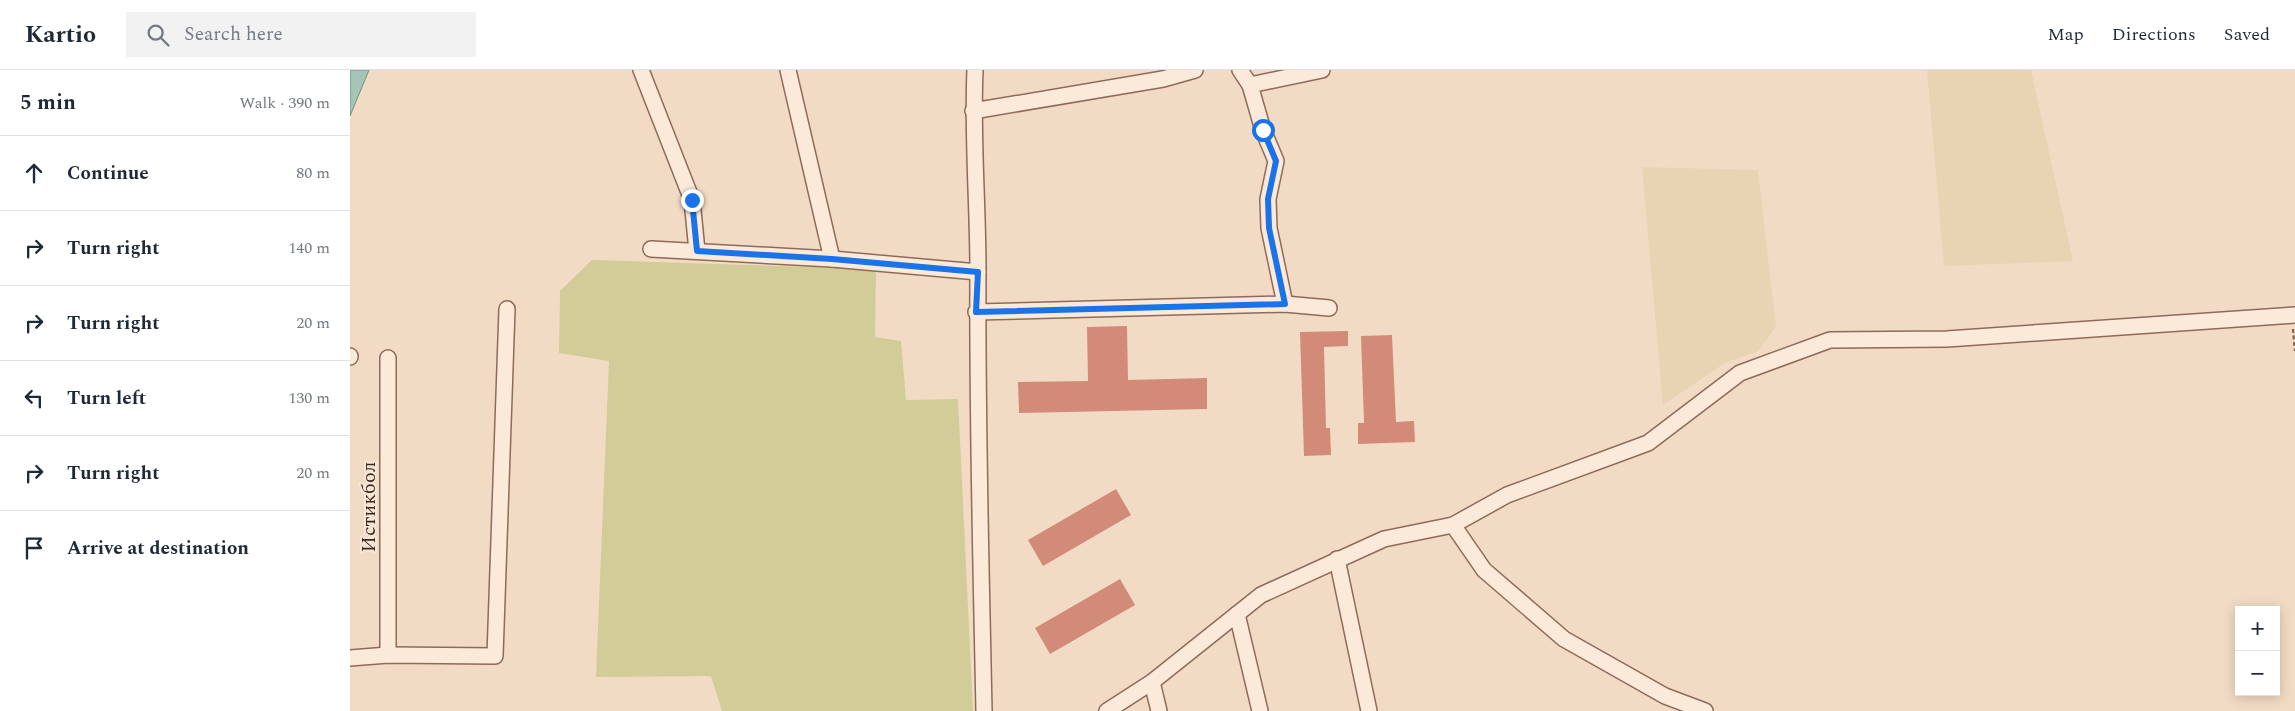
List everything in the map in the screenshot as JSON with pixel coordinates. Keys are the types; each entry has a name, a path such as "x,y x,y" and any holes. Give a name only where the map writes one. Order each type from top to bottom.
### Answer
{"street":[{"path":"641,70 692,200 697,251"},
{"path":"788,70 832,259"},
{"path":"974,70 973,111 978,272 976,312 984,711"},
{"path":"973,111 1163,79 1195,70"},
{"path":"1240,70 1250,84 1263,130 1276,161 1268,199 1269,228 1285,304"},
{"path":"1250,84 1322,70"},
{"path":"651,249 832,259 978,272"},
{"path":"976,312 1285,304 1328,308"},
{"path":"350,658 388,655 495,656 508,309"},
{"path":"1107,711 1152,682 1261,595 1384,539 1453,525 1507,495 1648,443 1740,373 1830,340 1947,338 2293,315"},
{"name":"Истикбол","path":"388,358 388,655"},
{"path":"1453,525 1484,570 1564,639 1665,696 1705,711"},
{"path":"1337,559 1370,711"},
{"path":"1237,614 1260,711"},
{"path":"1152,682 1159,711"}],"path":[{"path":"2293,315 2295,350"}],"shaded area":[{"path":"350,70 369,70 350,116"},
{"path":"1927,70 2031,70 2073,261 1944,266"},
{"path":"1642,167 1758,170 1776,327 1758,351 1725,363 1663,405"},
{"path":"592,260 876,269 875,337 901,341 906,400 958,399 973,711 722,711 711,676 596,677 609,361 559,353 560,291"}],"building":[{"path":"1127,326 1128,380 1207,378 1207,409 1019,413 1018,382 1088,381 1087,327"},
{"path":"1348,331 1348,346 1324,347 1326,428 1330,428 1331,455 1304,456 1300,332"},
{"path":"1392,335 1396,422 1414,421 1415,442 1358,444 1358,423 1364,423 1361,336"},
{"path":"1116,489 1131,515 1043,566 1028,540"},
{"path":"1120,579 1135,605 1050,654 1035,628"}],"route":[{"path":"692,200 697,251 832,259 978,272 976,312 1285,304 1269,228 1268,199 1276,161 1263,130"}]}
